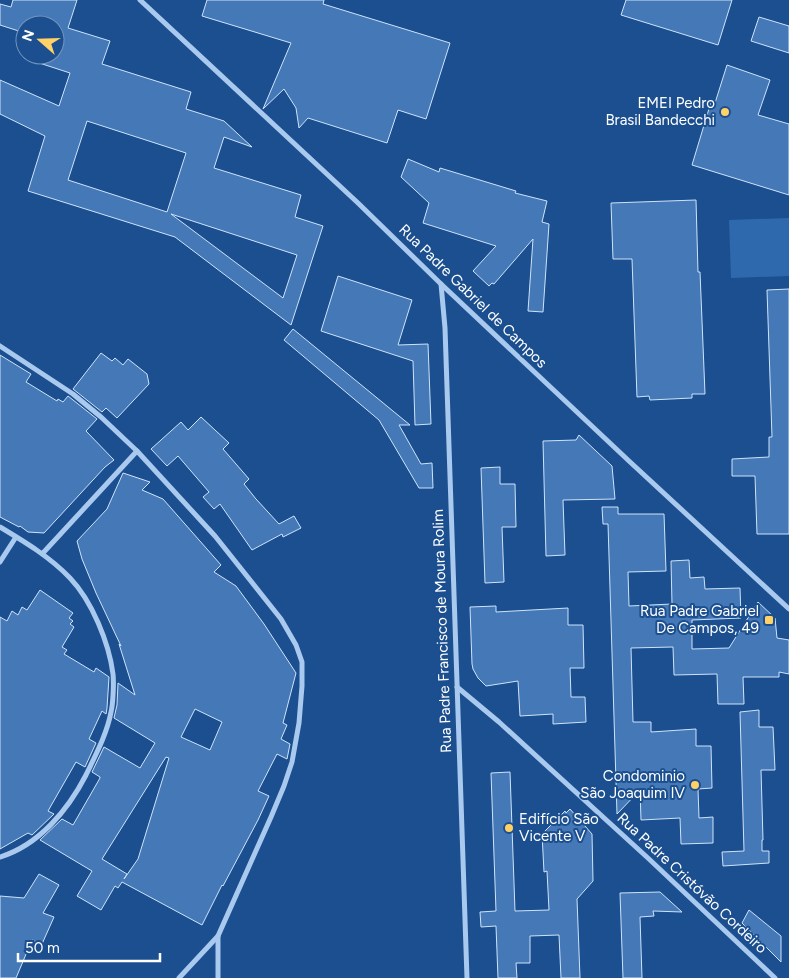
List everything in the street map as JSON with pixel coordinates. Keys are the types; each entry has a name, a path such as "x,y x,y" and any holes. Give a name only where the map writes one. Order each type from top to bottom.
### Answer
{"street":[{"name":"Rua Padre Gabriel de Campos","path":"140,0 358,202 440,284 789,609"},
{"name":"Rua Padre Francisco de Moura Rolim","path":"440,284 445,328 467,978"},
{"path":"0,346 74,394 137,451 215,536 253,582 281,619 296,645 302,662 299,723 284,786 218,936 179,978"},
{"path":"43,554 137,451"},
{"path":"0,527 43,554 71,579 91,608 107,644 114,676 111,712 99,748 80,786 62,813 34,840 11,854 0,857"},
{"path":"0,562 16,536"},
{"name":"Rua Padre Cristóvão Cordeiro","path":"457,687 499,722 627,839 775,978"},
{"path":"218,936 218,978"}],"shaded area":[{"path":"789,218 789,276 731,278 729,220"}],"building":[{"path":"13,0 77,0 68,28 110,41 102,64 191,92 186,109 224,121 252,147 224,137 214,168 301,195 295,217 323,226 291,325 175,237 28,191 45,136 0,114 0,80 59,106 70,73 45,65 65,65 65,15 15,15 15,30 0,25 0,4 11,7","holes":["87,121 186,153 167,212 68,180","171,214 297,255 283,298"]},
{"path":"207,0 324,0 323,4 450,43 426,119 398,110 387,143 308,118 299,128 296,108 284,89 263,109 291,43 202,16"},
{"path":"626,0 732,0 718,45 621,15"},
{"path":"759,17 789,26 789,53 751,41"},
{"path":"727,65 770,80 758,115 789,124 789,195 692,165 711,102 715,103"},
{"path":"408,159 439,172 440,168 516,191 515,193 547,201 542,222 549,224 543,312 528,311 533,239 494,284 492,283 489,286 473,271 496,246 423,223 429,203 401,177"},
{"path":"696,200 705,394 692,394 692,398 650,400 649,396 637,397 632,259 613,259 611,203"},
{"path":"338,276 412,300 398,345 428,344 431,424 415,425 413,361 321,331"},
{"path":"789,289 789,534 757,534 755,476 732,476 732,459 769,457 769,437 772,437 767,290"},
{"path":"293,329 410,425 399,425 421,464 432,463 433,488 419,488 379,420 284,340"},
{"path":"101,353 112,361 115,358 123,365 128,359 147,374 149,384 117,418 106,408 102,412 73,389"},
{"path":"0,355 31,374 26,382 57,401 58,399 63,402 68,396 97,419 86,431 114,460 105,467 44,533 28,532 20,526 0,517"},
{"path":"201,417 229,443 223,449 249,479 244,484 256,499 279,524 294,516 301,528 283,537 282,534 252,550 220,504 214,509 203,497 209,492 178,456 167,466 151,449 181,422 188,430"},
{"path":"579,435 612,466 615,499 563,500 565,555 546,556 543,441 576,440"},
{"path":"500,467 500,484 515,484 516,527 502,527 504,582 485,583 481,468"},
{"path":"123,473 150,482 142,490 163,499 221,565 214,572 236,586 296,673 283,723 287,725 281,739 290,744 287,759 277,754 258,791 269,796 202,925 122,882 118,888 115,886 101,910 77,896 92,871 40,840 62,819 73,825 100,778 92,772 104,747 140,768 155,743 114,718 117,705 118,683 135,695 119,644 121,646 96,593 77,541 107,509","holes":["195,709 222,722 210,750 181,737","166,757 169,758 138,859 124,879 127,874 102,859"]},
{"path":"602,507 618,507 618,514 664,514 666,571 628,572 629,606 672,604 671,561 689,560 690,578 704,577 705,589 740,588 741,618 692,620 692,649 729,648 758,602 775,618 777,638 789,640 789,674 779,672 779,677 743,677 744,704 718,704 717,674 674,675 673,647 631,648 633,722 651,722 651,732 696,729 696,746 711,746 712,788 698,789 699,818 713,817 713,843 681,844 680,818 641,820 640,790 617,814 608,524 603,524"},
{"path":"40,590 73,613 69,618 73,621 70,624 74,627 62,647 67,650 64,654 94,672 96,668 109,677 107,708 106,714 102,711 89,739 96,743 85,767 76,762 48,811 54,814 32,835 28,833 0,849 0,617 7,621 12,611 18,615 22,607 27,610"},
{"path":"496,606 496,612 568,608 568,625 583,625 584,668 570,668 571,697 585,697 586,722 553,724 553,714 520,716 518,681 486,686 478,678 472,664 470,607"},
{"path":"759,710 759,727 773,727 775,770 761,770 762,851 769,851 769,863 723,866 722,852 744,851 740,712"},
{"path":"510,772 515,911 549,910 547,871 544,872 542,834 565,811 566,813 570,809 592,834 593,881 577,899 580,978 561,978 559,935 530,936 530,963 516,963 517,978 498,978 496,926 481,927 480,912 496,911 491,773"},
{"path":"39,874 59,885 43,913 54,917 42,944 32,940 16,978 0,978 0,896 24,898"},
{"path":"660,892 682,912 653,911 654,916 640,917 642,978 623,978 620,893"},
{"path":"749,910 781,936 781,962 742,923"}],"place":[{"name":"EMEI Pedro Brasil Bandecchi","path":"725,112"},
{"name":"Rua Padre Gabriel De Campos, 49","path":"769,620"},
{"name":"Condominio São Joaquim IV","path":"695,785"},
{"name":"Edifício São Vicente V","path":"509,828"}]}
